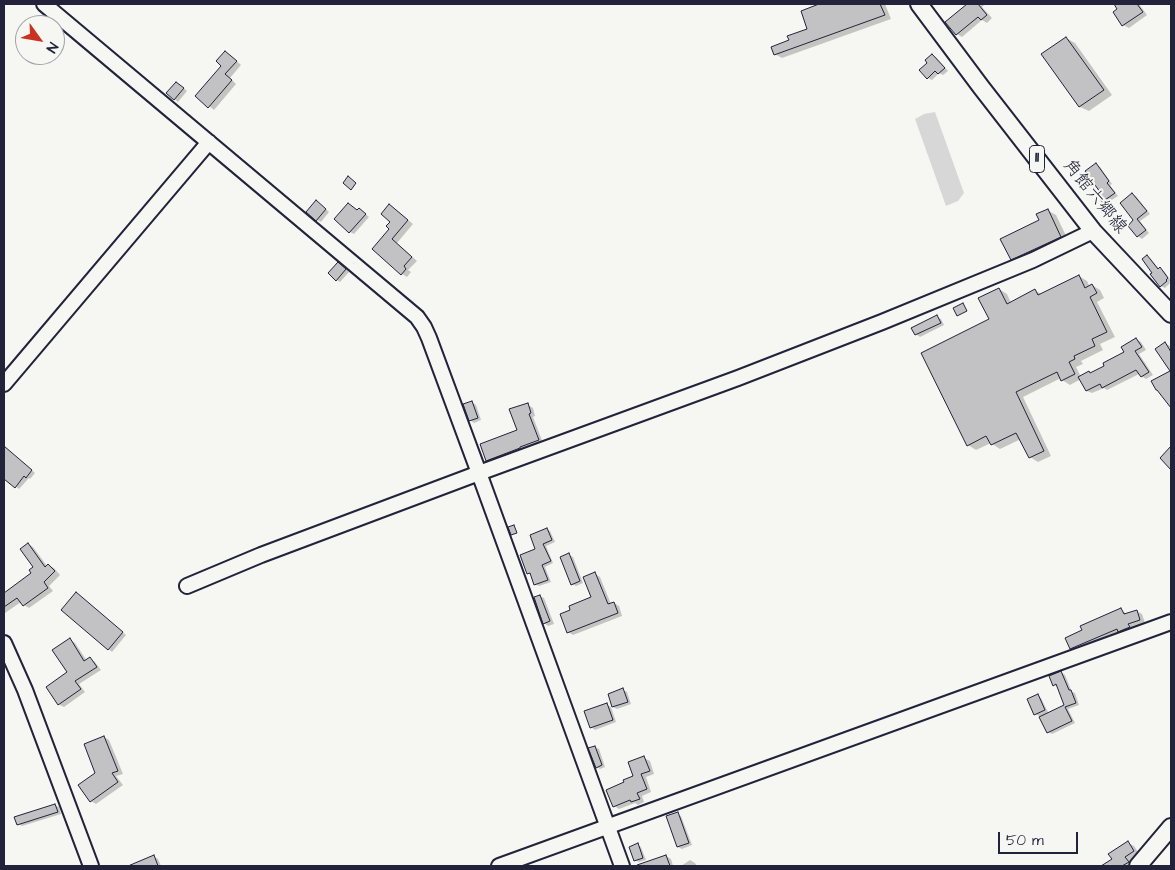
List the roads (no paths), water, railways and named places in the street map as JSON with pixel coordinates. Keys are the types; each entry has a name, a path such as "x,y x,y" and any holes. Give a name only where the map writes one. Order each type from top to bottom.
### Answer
{"main road":[{"name":"角館六郷線","path":"919,4 1093,231 1171,314"},
{"path":"1143,864 1171,827"}],"street":[{"path":"44,4 417,317 424,327 622,866"},
{"path":"4,384 209,142"},
{"path":"186,586 261,555 738,378 882,322 1033,260 1093,231"},
{"path":"499,866 1171,622"},
{"path":"4,643 25,690 91,866"}]}
